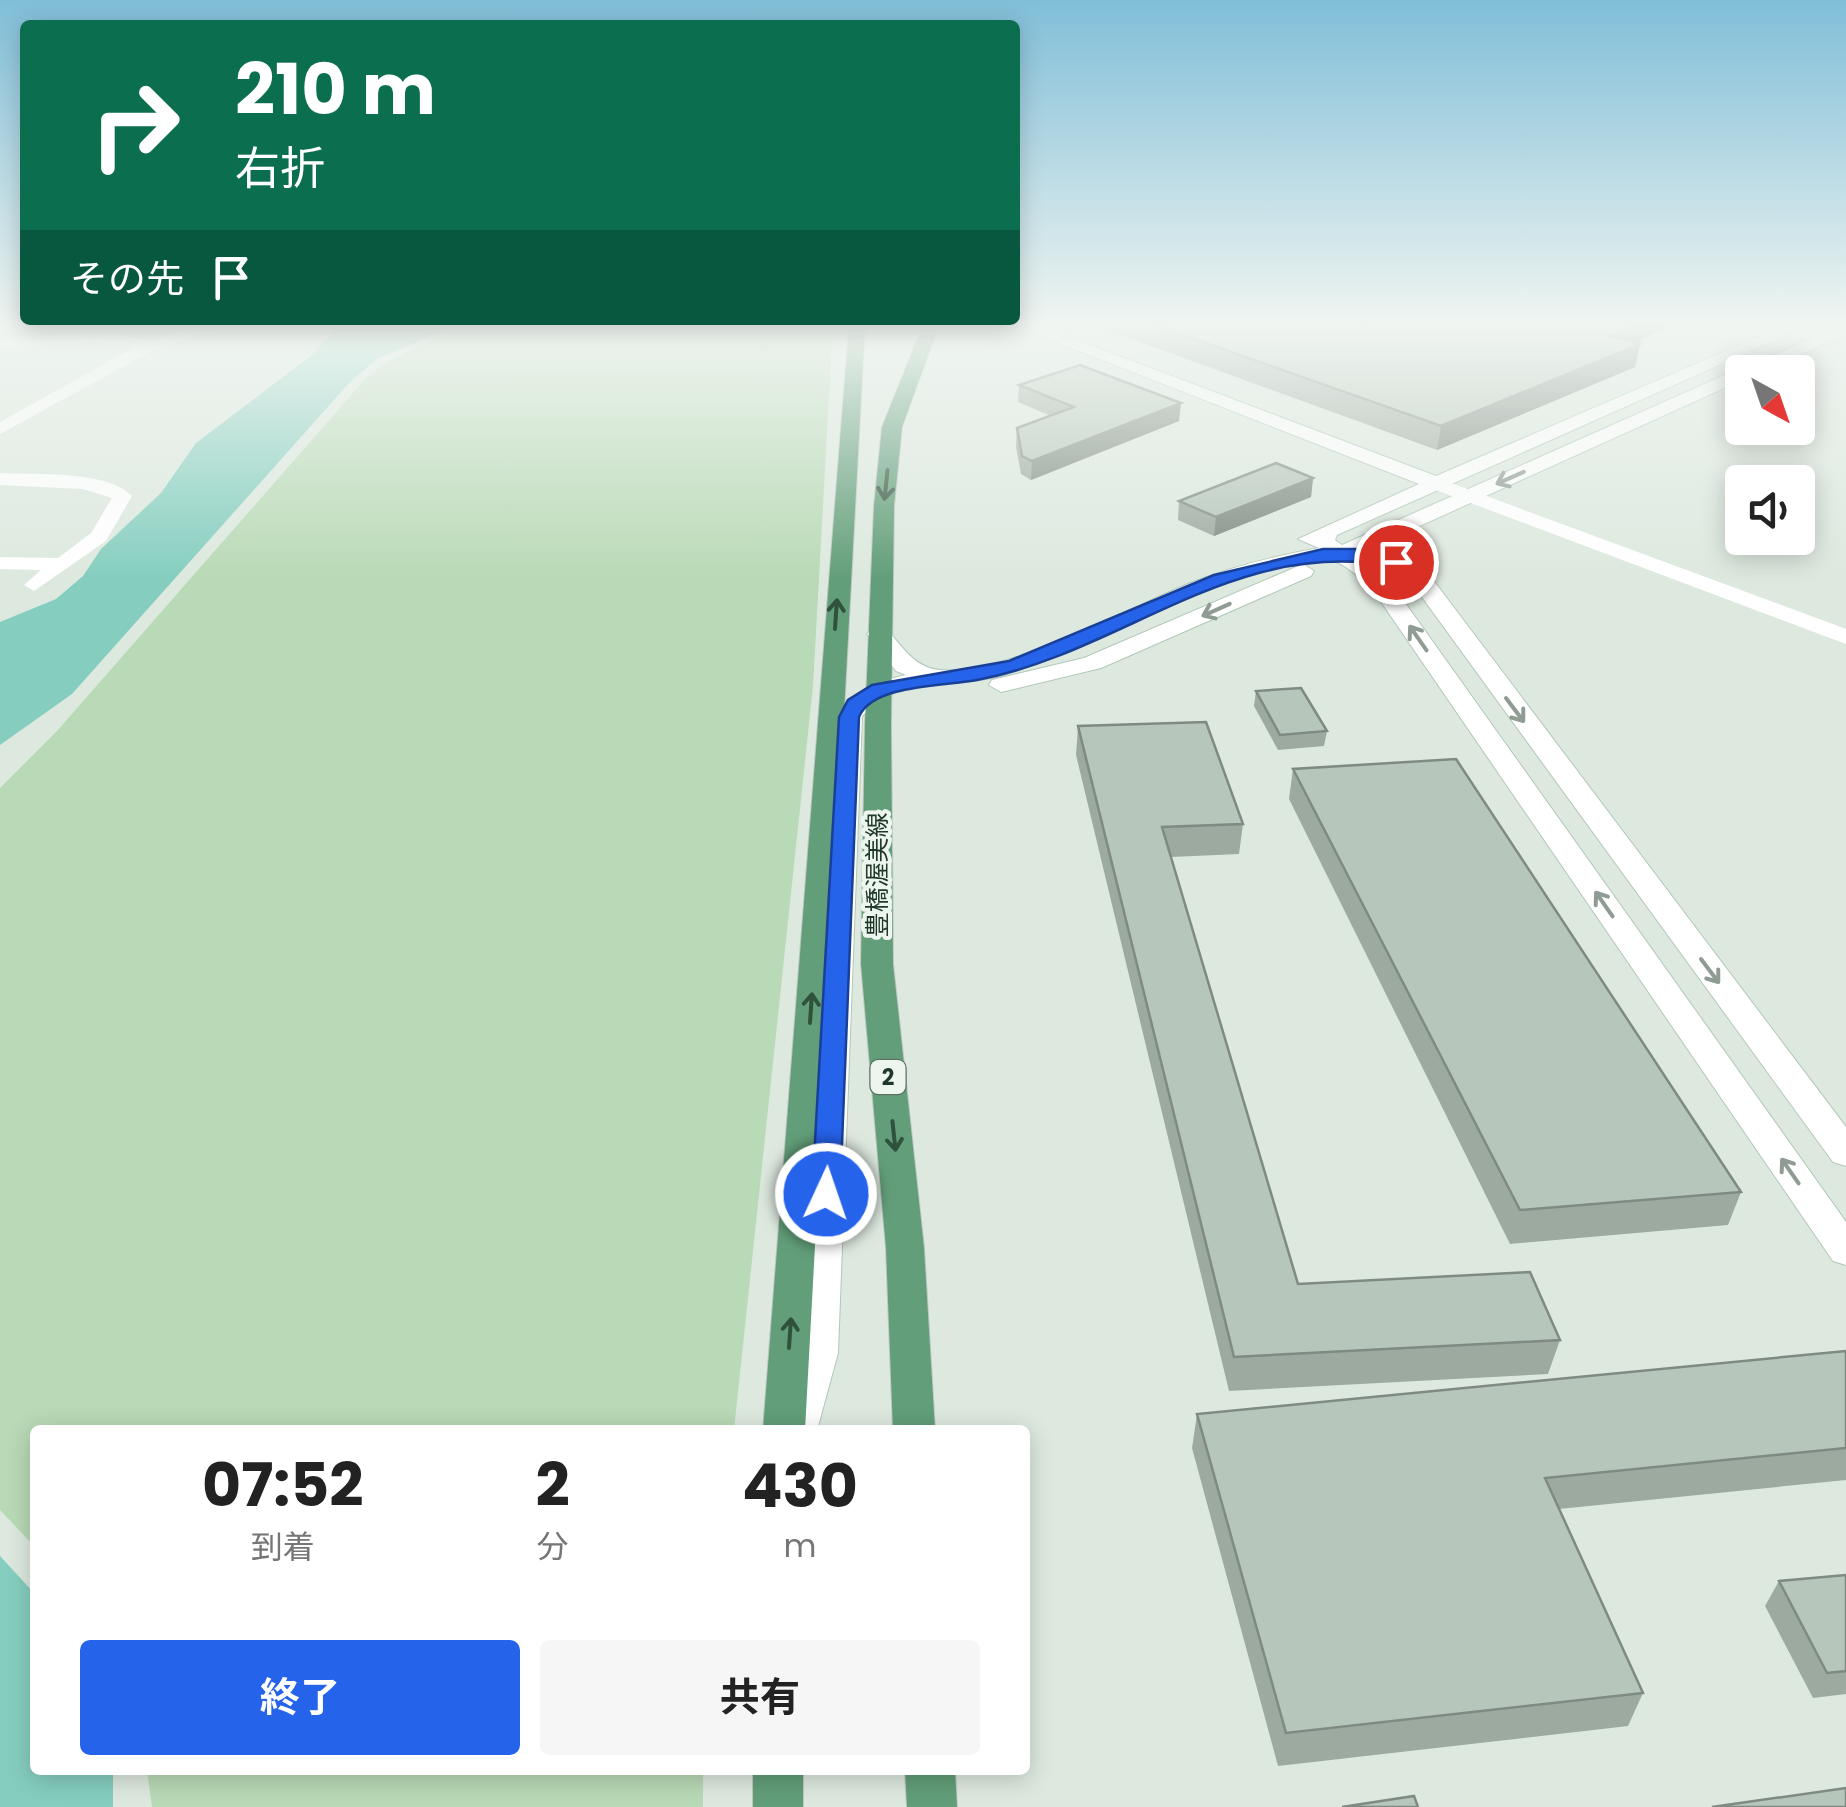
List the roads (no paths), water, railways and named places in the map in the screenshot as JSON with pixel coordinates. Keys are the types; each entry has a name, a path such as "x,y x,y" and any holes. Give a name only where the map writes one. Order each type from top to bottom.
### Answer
{"main road":[{"path":"784,1425 851,409"},
{"name":"豊橋渥美線","path":"899,409 892,427 884,506 879,634 877,964 905,1248 914,1425"},
{"path":"778,1775 778,1807"},
{"path":"930,1775 932,1807"}],"street":[{"path":"0,429 37,409"},
{"path":"1241,409 1846,637"},
{"path":"797,1425 818,1353 849,717 854,704 879,689 1015,665 1607,409"},
{"path":"878,724 886,713 915,700 1092,663 1663,409"},
{"path":"0,479 94,486 118,490 123,496 98,537 34,585"},
{"path":"1410,523 1398,542 1415,576 1846,1153"},
{"path":"1327,531 1324,540 1365,569 1382,588 1846,1250"},
{"path":"1220,578 1308,555 1339,554 1380,557 1396,562 1415,576"},
{"path":"0,563 62,564"},
{"path":"1305,570 1343,568 1382,588"},
{"path":"879,634 905,666 939,679"},
{"path":"832,669 848,682 879,689 984,687"}],"water":[{"path":"240,409 326,409 72,694 0,745 0,622 56,599 83,576 101,549 161,493 196,443"},
{"path":"0,1556 30,1589 30,1775 113,1775 113,1807 0,1807"}]}
